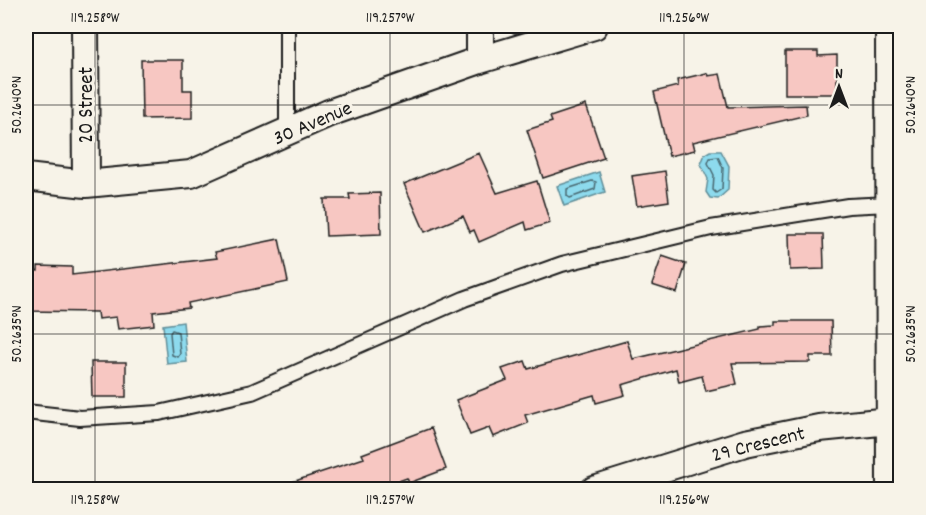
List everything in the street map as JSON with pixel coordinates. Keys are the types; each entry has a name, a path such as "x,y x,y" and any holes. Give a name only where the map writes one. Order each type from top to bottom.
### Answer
{"street":[{"name":"20 Street","path":"85,26 86,184"},
{"path":"480,26 480,60"},
{"name":"30 Avenue","path":"26,177 86,184 191,174 329,112 480,60 594,26"},
{"path":"889,26 893,187 890,489"},
{"name":"29 Crescent","path":"594,489 745,443 819,428 890,421"}],"lane":[{"path":"286,26 287,132"},
{"path":"26,412 80,418 159,413 252,392 329,361 464,299 562,264 711,228 848,206 893,187"}],"water":[{"path":"710,151 721,151 729,166 728,190 718,199 710,198 706,192 708,179 701,164 705,154"},
{"path":"599,172 605,192 564,206 557,186"},
{"path":"183,322 187,362 167,364 163,325"}],"building":[{"path":"785,51 818,51 818,56 837,55 837,94 785,94"},
{"path":"141,60 183,60 183,90 192,90 192,118 142,119"},
{"path":"707,73 708,76 720,74 728,107 806,105 807,115 693,142 695,150 669,156 654,92 678,86 677,80"},
{"path":"586,105 604,158 543,178 527,130 552,122 550,117"},
{"path":"479,153 497,193 537,181 550,223 527,230 525,222 479,242 474,230 470,232 463,216 425,232 404,184"},
{"path":"665,171 669,201 637,206 632,176"},
{"path":"380,193 381,234 326,236 324,199 350,199 349,194"},
{"path":"789,234 823,234 824,269 790,270"},
{"path":"279,239 288,282 188,303 189,308 153,312 154,325 118,329 116,317 98,319 97,312 26,311 26,270 38,271 38,266 72,267 72,275 217,258 215,252"},
{"path":"662,256 686,264 677,293 652,285"},
{"path":"775,321 831,321 832,356 810,356 810,362 732,363 737,384 706,391 702,376 679,382 676,369 622,385 625,395 596,403 594,395 525,415 528,423 493,437 489,428 470,435 456,400 507,380 502,369 525,361 528,369 627,341 633,359 760,329 760,326 775,325"},
{"path":"91,362 126,362 126,397 92,397"},
{"path":"431,428 446,469 409,483 407,478 377,489 284,489 283,485 364,458 362,454"}]}
